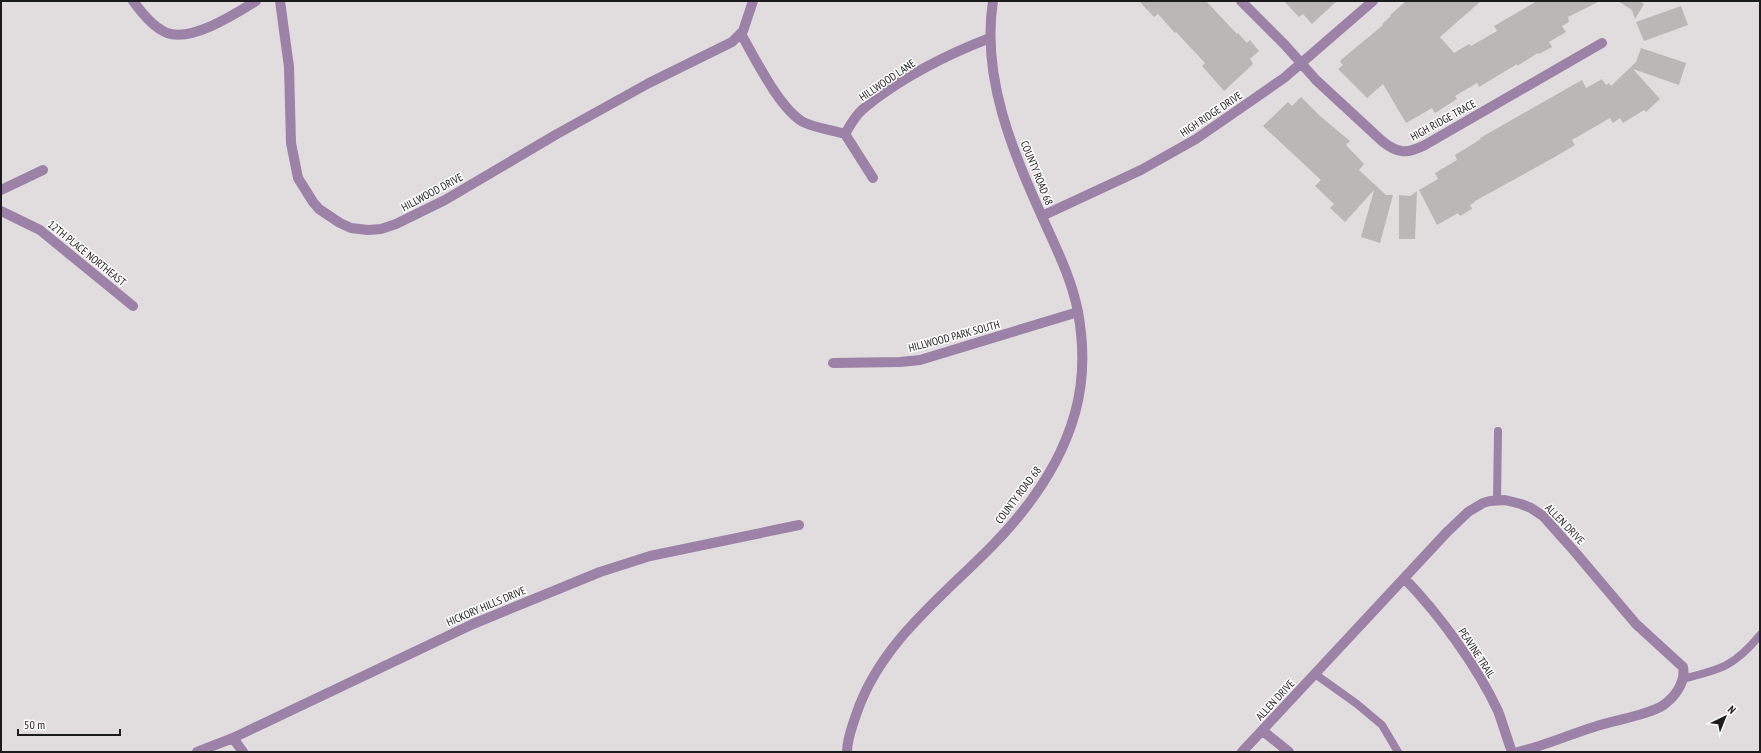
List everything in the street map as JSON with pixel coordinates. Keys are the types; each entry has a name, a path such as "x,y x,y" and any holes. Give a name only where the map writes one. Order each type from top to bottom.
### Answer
{"street":[{"path":"133,1 154,24 172,34 191,33 202,30 228,18 256,1"},
{"name":"HILLWOOD DRIVE","path":"280,1 289,67 291,143 298,178 319,209 340,223 360,230 381,229 396,224 446,200 563,130 649,83 732,42 741,34"},
{"path":"752,1 746,24 741,34 770,84 795,115 810,125 845,134 873,178"},
{"name":"COUNTY ROAD 68","path":"846,752 859,704 890,648 1012,524 1036,494 1054,467 1068,435 1075,413 1079,392 1082,359 1078,312 1064,268 1011,142 1000,106 992,67 990,38 993,1"},
{"name":"HIGH RIDGE TRACE","path":"1241,1 1285,45 1316,80 1391,148 1401,152 1413,151 1602,43"},
{"name":"HIGH RIDGE DRIVE","path":"1042,216 1135,173 1174,153 1228,118 1284,78 1373,1"},
{"name":"HILLWOOD LANE","path":"845,134 853,120 863,109 900,83 945,57 990,38"},
{"path":"1,190 43,170"},
{"name":"12TH PLACE NORTHEAST","path":"1,211 40,230 133,306"},
{"name":"HILLWOOD PARK SOUTH","path":"833,363 900,362 920,360 1078,312"},
{"name":"ALLEN DRIVE","path":"1242,752 1404,578 1468,512 1483,503 1497,500 1521,504 1532,508 1543,516 1576,552 1636,624 1683,667 1682,678"},
{"name":"HICKORY HILLS DRIVE","path":"197,752 233,738 473,624 600,572 650,556 800,525"},
{"name":"PEAVINE TRAIL","path":"1404,578 1445,626 1476,672 1498,712 1512,752"},
{"path":"1518,752 1541,746 1594,727 1657,708 1677,692 1682,678"},
{"path":"1263,730 1288,752"},
{"path":"233,738 243,752"}],"lane":[{"path":"1497,500 1498,431"},
{"path":"1682,678 1714,672 1736,660 1760,635"},
{"path":"1315,674 1357,704 1382,725 1398,752"}],"building":[{"path":"1139,1 1206,1 1237,34 1238,33 1247,43 1250,40 1259,51 1250,59 1253,64 1224,91 1202,66 1205,63 1176,32 1175,33 1158,14 1154,17"},
{"path":"1284,1 1337,1 1312,24 1303,14 1299,17"},
{"path":"1406,1 1481,1 1440,37 1454,53 1469,44 1471,46 1497,31 1494,26 1537,1 1600,1 1568,17 1569,22 1562,26 1566,32 1549,42 1552,47 1539,54 1538,53 1517,66 1517,64 1479,87 1477,83 1455,96 1457,99 1435,113 1432,108 1406,123 1383,84 1367,98 1338,69 1343,65 1340,62 1341,60 1383,25 1382,24 1391,16 1390,15"},
{"path":"1618,1 1639,1 1644,4 1635,19 1632,10"},
{"path":"1681,6 1688,25 1644,41 1636,22"},
{"path":"1641,48 1686,63 1679,85 1633,69 1660,99 1646,112 1644,110 1623,123 1620,118 1613,123 1610,118 1572,140 1575,145 1475,201 1470,205 1472,209 1460,216 1458,213 1437,225 1419,190 1438,179 1435,173 1457,160 1455,155 1481,139 1480,138 1582,80 1586,88 1602,79 1606,85 1609,83 1611,86 1636,62"},
{"path":"1301,97 1320,116 1350,141 1346,145 1364,164 1359,170 1386,195 1393,195 1380,243 1361,237 1374,190 1345,222 1330,208 1334,204 1315,186 1321,180 1263,126 1288,102 1292,106"},
{"path":"1417,191 1415,239 1399,239 1399,195 1410,196"}]}
